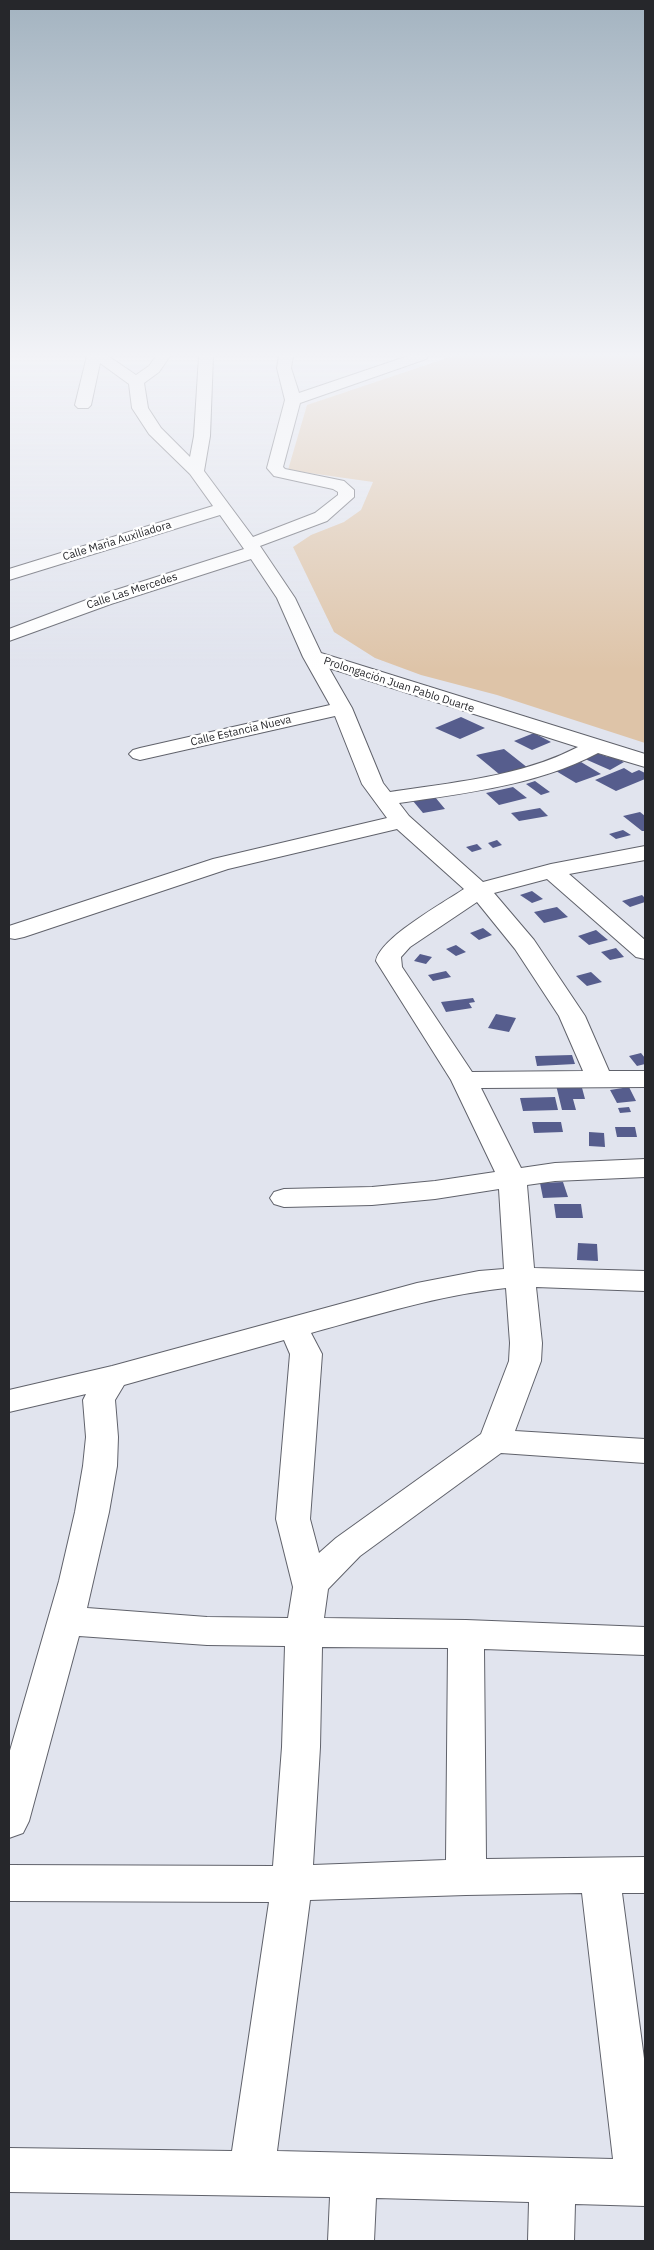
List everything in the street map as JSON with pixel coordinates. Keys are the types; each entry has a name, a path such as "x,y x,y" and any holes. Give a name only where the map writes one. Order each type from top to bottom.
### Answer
{"street":[{"name":"Prolongación Juan Pablo Duarte","path":"185,461 225,508 253,547 286,598 313,657 645,760"},
{"path":"196,472 198,461"},
{"name":"Calle Las Mercedes","path":"9,635 253,547 321,517 346,497 346,490 338,485 280,473 275,468 274,461"},
{"name":"Calle Maria Auxiliadora","path":"9,575 225,508"},
{"path":"313,657 342,708 373,784 401,821 479,890 525,945 572,1016 600,1080"},
{"name":"Calle Estancia Nueva","path":"140,754 342,708"},
{"path":"384,799 468,786 543,770 568,762 598,745"},
{"path":"15,932 221,864 401,821"},
{"path":"311,1586 318,1576 348,1547 495,1442 525,1361 526,1343 512,1178 464,1080 388,961 389,955 401,942 479,890 551,871 645,853"},
{"path":"551,871 645,952"},
{"path":"464,1080 645,1079"},
{"path":"284,1198 372,1196 435,1190 555,1172 645,1168"},
{"path":"9,1401 57,1390 105,1389 293,1327 417,1293 479,1281 520,1277 645,1280"},
{"path":"251,2174 292,1883 304,1633 311,1586 293,1519 306,1354 293,1327"},
{"path":"9,1821 66,1621 92,1512 100,1466 105,1389"},
{"path":"495,1442 645,1451"},
{"path":"66,1621 207,1631 466,1634 645,1641"},
{"path":"466,1634 466,1877"},
{"path":"9,1883 243,1885 466,1877 645,1875"},
{"path":"9,2170 354,2175 642,2183 600,1876"},
{"path":"351,2241 354,2175"},
{"path":"551,2241 552,2180"}],"shaded area":[{"path":"291,461 645,461 645,743 497,695 421,675 375,658 334,632 293,547 311,535 344,522 361,510 373,482 288,470"}],"building":[{"path":"461,717 485,728 460,739 435,728"},
{"path":"534,733 551,742 532,750 514,741"},
{"path":"504,749 528,768 499,774 476,755"},
{"path":"597,753 624,762 610,770 585,759"},
{"path":"581,762 601,774 576,783 556,771"},
{"path":"624,768 632,773 639,770 645,773 645,779 616,791 595,780"},
{"path":"535,781 550,792 541,795 526,784"},
{"path":"513,787 527,798 499,805 486,793"},
{"path":"435,797 445,809 423,813 413,801"},
{"path":"540,808 548,816 519,821 511,813"},
{"path":"640,812 645,816 645,831 642,831 623,816"},
{"path":"623,830 631,835 616,839 609,834"},
{"path":"497,840 502,845 493,848 488,843"},
{"path":"477,844 482,849 472,852 466,847"},
{"path":"532,891 543,899 532,903 520,895"},
{"path":"642,895 645,898 645,902 630,907 622,901"},
{"path":"557,907 568,917 544,923 534,912"},
{"path":"483,928 492,935 479,940 470,933"},
{"path":"596,930 608,940 589,945 578,936"},
{"path":"456,945 466,952 456,956 446,949"},
{"path":"616,948 624,957 610,960 601,952"},
{"path":"420,954 432,957 426,964 414,961"},
{"path":"446,971 451,977 433,981 428,975"},
{"path":"591,972 602,982 587,986 576,976"},
{"path":"473,998 475,1002 469,1003 472,1008 446,1012 441,1002"},
{"path":"496,1014 516,1018 509,1032 488,1028"},
{"path":"641,1053 645,1058 645,1064 637,1066 629,1056"},
{"path":"572,1055 575,1064 537,1066 535,1056"},
{"path":"581,1084 585,1099 573,1099 576,1110 562,1110 556,1085"},
{"path":"629,1087 636,1101 617,1103 610,1090"},
{"path":"555,1097 558,1110 523,1111 520,1098"},
{"path":"629,1107 631,1112 620,1113 618,1108"},
{"path":"532,1122 561,1122 563,1132 534,1133"},
{"path":"615,1127 635,1127 637,1137 617,1137"},
{"path":"589,1132 604,1133 605,1147 589,1146"},
{"path":"563,1182 568,1197 543,1198 540,1183"},
{"path":"554,1204 581,1204 583,1218 556,1218"},
{"path":"578,1243 597,1244 598,1261 577,1260"}]}
